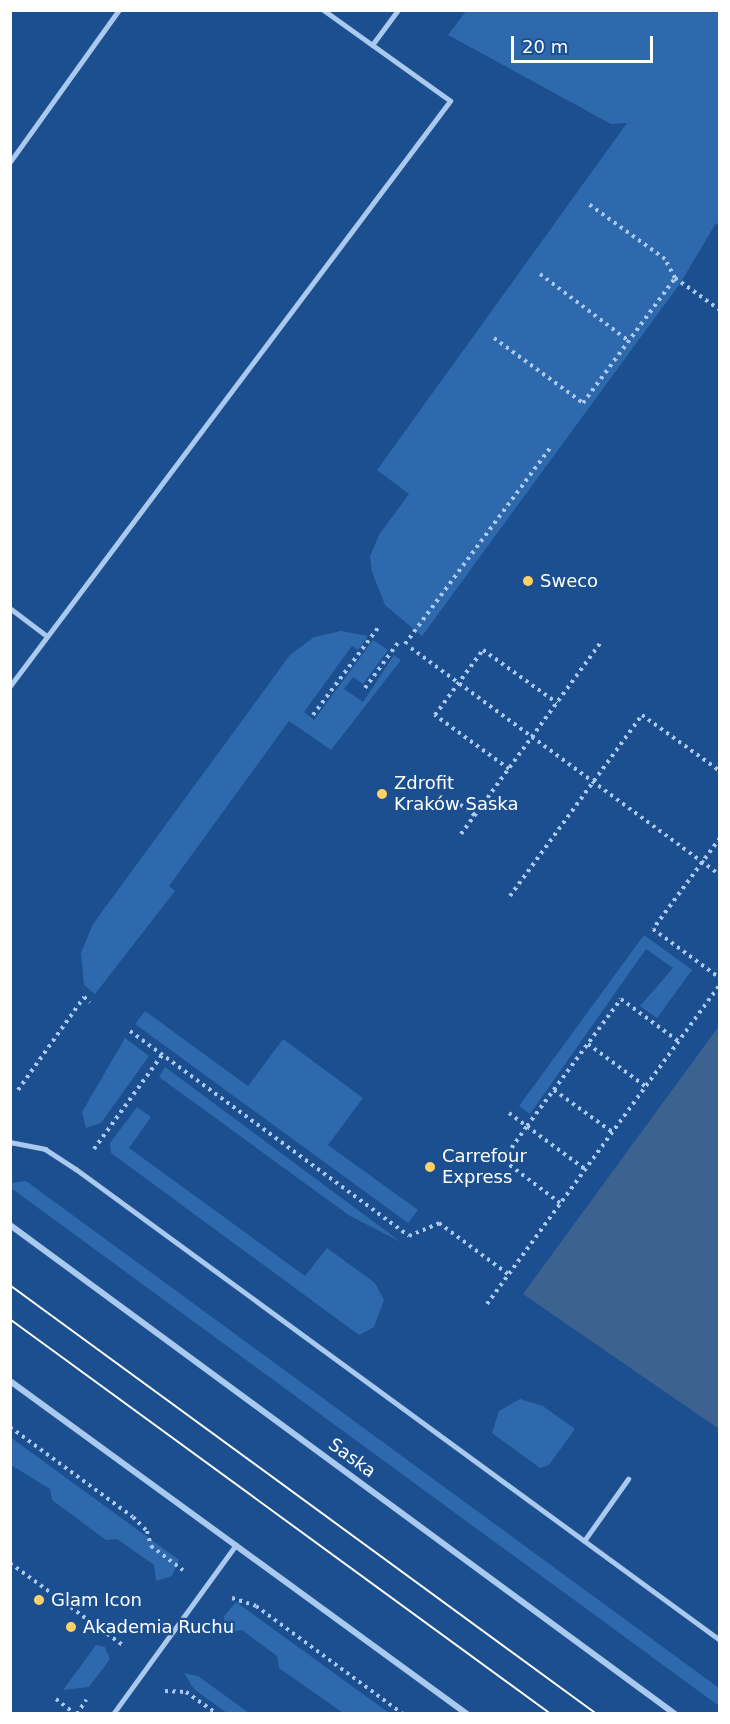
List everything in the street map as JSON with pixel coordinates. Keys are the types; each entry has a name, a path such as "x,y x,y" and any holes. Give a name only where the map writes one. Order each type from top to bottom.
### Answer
{"street":[{"name":"Saska","path":"10,1226 675,1713"},
{"path":"10,1381 467,1713"}],"lane":[{"path":"10,162 119,10"},
{"path":"10,686 450,101 323,10"},
{"path":"372,45 398,10"},
{"path":"10,608 47,636"},
{"path":"10,1142 45,1149 76,1169 720,1640"},
{"path":"584,1540 628,1479"},
{"path":"113,1713 236,1545"}],"path":[{"path":"586,202 665,259 675,278 720,310"},
{"path":"540,274 629,341"},
{"path":"494,338 583,403 675,278"},
{"path":"405,644 551,447"},
{"path":"314,715 380,626"},
{"path":"364,688 400,640"},
{"path":"461,834 602,642"},
{"path":"411,648 720,875"},
{"path":"509,769 435,715 483,650 556,703"},
{"path":"510,896 642,715 720,771"},
{"path":"454,800 475,815"},
{"path":"720,838 653,929 720,978"},
{"path":"487,1304 720,986"},
{"path":"18,1090 84,997 90,1002"},
{"path":"560,1203 503,1160 527,1126 621,999 678,1041"},
{"path":"130,1031 409,1236 439,1223 508,1274"},
{"path":"588,1044 645,1086"},
{"path":"93,1150 162,1055"},
{"path":"554,1090 612,1132"},
{"path":"509,1113 585,1169"},
{"path":"10,1427 133,1517 147,1531 152,1546 187,1572"},
{"path":"10,1563 125,1647"},
{"path":"223,1598 256,1606 403,1713"},
{"path":"159,1694 174,1689 186,1692 217,1713"},
{"path":"56,1699 75,1713"}],"shaded area":[{"path":"466,11 719,11 719,226 716,223 681,282 422,636 385,605 372,572 370,556 379,535 409,494 377,470 627,123 611,124 448,35"},
{"path":"341,631 368,636 358,650 352,646 304,712 314,720 373,640 388,650 363,684 353,677 344,689 363,702 394,655 401,660 331,750 289,721 169,886 175,891 95,994 84,985 81,953 93,924 290,655 314,637"},
{"path":"644,935 692,970 657,1018 640,1006 673,968 646,949 530,1114 519,1106"},
{"path":"145,1011 248,1086 283,1039 363,1098 328,1145 418,1210 408,1223 135,1024"},
{"path":"719,1026 719,1429 523,1294"},
{"path":"125,1038 149,1056 101,1123 86,1128 82,1112"},
{"path":"165,1067 401,1242 350,1216 159,1077"},
{"path":"137,1107 151,1117 129,1148 305,1276 327,1248 375,1283 384,1300 374,1327 359,1335 111,1153 110,1143"},
{"path":"26,1181 719,1688 719,1706 11,1188 12,1183"},
{"path":"520,1399 543,1406 575,1429 549,1465 540,1468 492,1433 499,1411"},
{"path":"10,1437 179,1560 172,1576 156,1581 154,1565 117,1539 106,1540 52,1500 50,1489 11,1465"},
{"path":"236,1602 389,1713 343,1713 279,1668 277,1656 242,1630 225,1633 224,1616"},
{"path":"96,1645 105,1647 110,1659 89,1687 63,1690"},
{"path":"184,1673 198,1676 249,1713 227,1713 194,1689"}],"tram line":[{"path":"10,1285 597,1714"},
{"path":"10,1319 551,1714"}],"place":[{"name":"Sweco","path":"528,581"},
{"name":"Zdrofit Kraków Saska","path":"382,794"},
{"name":"Carrefour Express","path":"430,1167"},
{"name":"Glam Icon","path":"39,1600"},
{"name":"Akademia Ruchu","path":"71,1627"}]}
